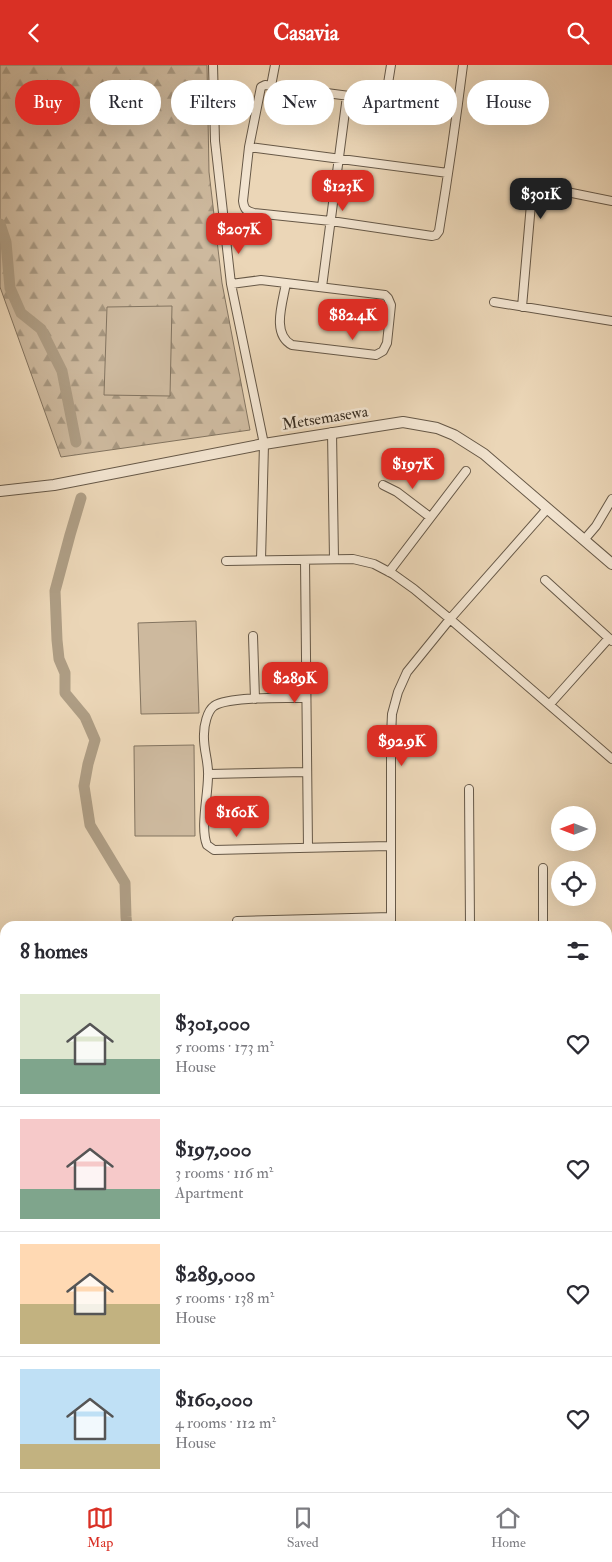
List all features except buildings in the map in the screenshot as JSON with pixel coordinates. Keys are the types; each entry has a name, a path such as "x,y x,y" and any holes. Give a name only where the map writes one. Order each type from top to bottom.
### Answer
{"street":[{"path":"213,65 215,141 231,284 264,444 260,560"},
{"path":"272,80 274,65"},
{"path":"388,80 390,65"},
{"path":"457,110 463,65"},
{"path":"264,86 259,90 243,201 247,211 254,213 436,235 439,231 455,125"},
{"path":"322,287 344,120"},
{"path":"250,147 448,173"},
{"path":"522,307 531,204 536,192 547,188 612,201"},
{"path":"231,284 260,280 322,287 385,295 390,301 390,309 387,343 383,351 376,355 292,345 286,342 281,334 280,325 286,283"},
{"path":"494,302 612,321"},
{"name":"Metsemasewa","path":"0,491 54,485 264,444 403,422 437,428 454,435 484,454 612,564"},
{"path":"332,432 334,559"},
{"path":"389,571 466,471"},
{"path":"383,485 397,492 430,517"},
{"path":"584,540 596,526 612,499"},
{"path":"391,921 391,736 392,714 398,692 407,672 450,619 547,509"},
{"path":"226,561 353,559 374,564 389,571 450,619 612,759"},
{"path":"305,560 308,848"},
{"path":"545,580 610,639 550,704"},
{"path":"253,636 255,699"},
{"path":"306,698 220,702 212,707 204,732 208,774 205,841 209,848 220,850 390,846"},
{"path":"208,774 306,772"},
{"path":"469,789 470,921"},
{"path":"543,868 543,921"},
{"path":"237,921 391,917"},
{"path":"0,1086 0,1097"}],"green space":[{"path":"0,65 207,65 207,80 171,80 171,125 208,125 209,172 222,283 250,430 61,457 0,287"},
{"path":"172,306 170,396 104,395 107,307"},
{"path":"196,621 199,713 141,714 138,623"},
{"path":"194,745 195,836 135,836 134,746"}],"waterway":[{"path":"0,224 6,242 10,288 21,313 41,329 62,371 76,442"},
{"path":"81,498 55,591 59,659 65,673 65,693 85,717 95,740 84,786 90,825 125,883 126,921"}]}
